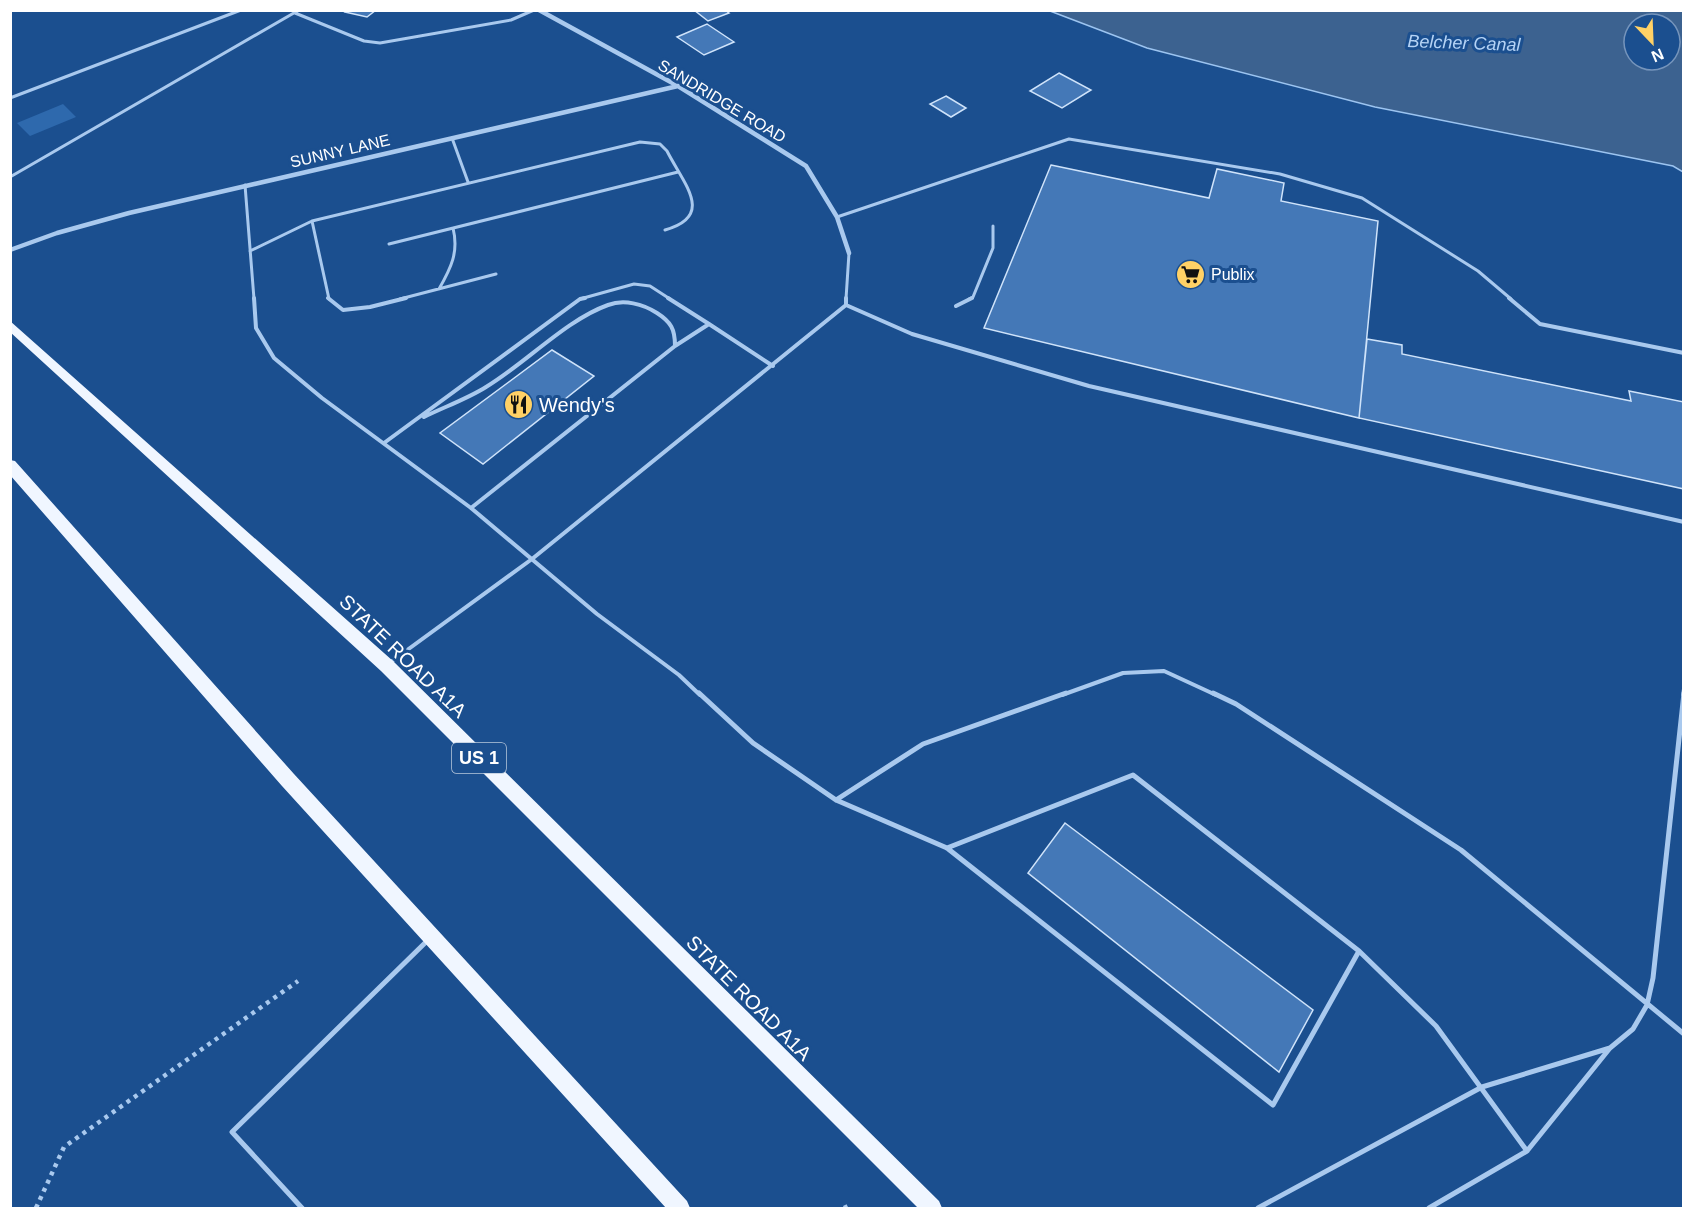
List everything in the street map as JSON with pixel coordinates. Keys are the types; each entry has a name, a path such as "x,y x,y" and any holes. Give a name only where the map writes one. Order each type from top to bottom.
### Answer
{"main road":[{"name":"STATE ROAD A1A","path":"10,325 387,666 932,1209"},
{"path":"10,465 280,772 680,1209"}],"street":[{"name":"SANDRIDGE ROAD","path":"539,10 678,86 806,166 837,216 849,254"},
{"name":"SUNNY LANE","path":"12,247 129,213 678,86"}],"lane":[{"path":"10,98 241,10"},
{"path":"10,177 297,12 364,41 381,43 511,20 534,10"},
{"path":"452,138 468,182"},
{"path":"837,216 1069,139 1280,174 1362,198 1478,271 1540,324 1683,353"},
{"path":"250,251 312,221 640,142 660,144 667,151 694,204 692,215 679,226 664,230"},
{"path":"389,243 678,172"},
{"path":"245,185 256,328 274,358 322,398 471,508 597,614 679,675 753,743 836,800 947,848 1274,1105 1359,951"},
{"path":"312,221 329,300 343,310 370,307 496,274"},
{"path":"956,306 973,297 993,248 993,226"},
{"path":"439,289 453,264 458,244 453,228"},
{"path":"387,666 532,559 846,305 849,254"},
{"path":"384,443 580,298 634,284 650,286 773,366"},
{"path":"416,420 486,387 586,316 610,304 630,302 651,309 665,318 675,330 675,346"},
{"path":"846,305 912,334 1089,386 1683,522"},
{"path":"471,508 675,346 709,324"},
{"path":"836,800 924,744 1124,673 1164,671 1236,704 1461,850 1683,1034"},
{"path":"1428,1209 1527,1151 1610,1048 1633,1029 1647,1005 1653,978 1682,728 1683,689"},
{"path":"947,848 1133,775 1359,951 1436,1026 1527,1151"},
{"path":"302,1209 232,1132 431,937"},
{"path":"1258,1209 1482,1087 1610,1048"}],"path":[{"path":"36,1209 64,1148 298,981"}],"shaded area":[{"path":"63,104 76,117 30,136 17,123"}],"water":[{"name":"Belcher Canal","path":"1050,11 1683,11 1683,172 1673,166 1375,107 1147,48"}],"building":[{"path":"347,10 376,10 367,17 345,12"},
{"path":"694,10 725,10 729,13 708,21"},
{"path":"707,24 734,42 704,55 677,37"},
{"path":"1059,73 1091,90 1062,108 1030,91"},
{"path":"946,96 966,108 951,117 930,104"},
{"name":"Publix","path":"1051,165 1209,198 1217,169 1284,183 1281,201 1378,221 1359,418 984,328"},
{"path":"1367,339 1402,345 1402,354 1631,401 1629,391 1684,402 1684,489 1359,418"},
{"name":"Wendy's","path":"552,350 594,376 483,464 440,433"},
{"path":"1065,823 1313,1010 1279,1072 1028,873"}],"place":[{"name":"Publix","path":"1190,274"},
{"name":"Wendy's","path":"518,405"}]}
